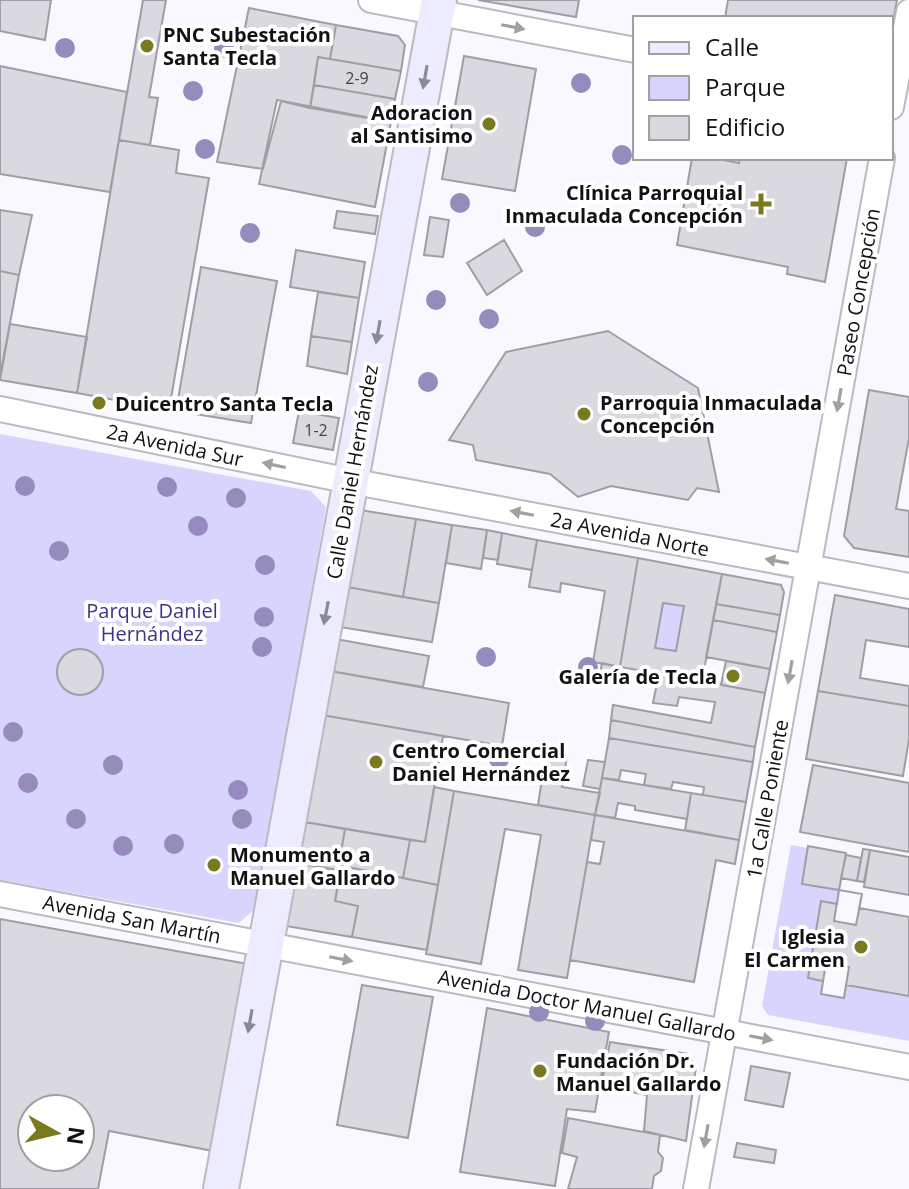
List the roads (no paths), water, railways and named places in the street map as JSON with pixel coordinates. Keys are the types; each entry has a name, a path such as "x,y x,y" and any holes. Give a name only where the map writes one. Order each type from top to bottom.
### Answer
{"street":[{"path":"371,0 438,6 633,50"},
{"name":"Calle Daniel Hernández","path":"221,1189 438,6"},
{"path":"896,102 909,12"},
{"name":"Paseo Concepción","path":"809,567 882,160"},
{"name":"2a Avenida Sur","path":"0,409 350,481"},
{"name":"2a Avenida Norte","path":"350,481 909,586"},
{"name":"1a Calle Poniente","path":"696,1189 809,567"},
{"name":"Avenida San Martín","path":"0,894 264,945"},
{"name":"Avenida Doctor Manuel Gallardo","path":"264,945 909,1067"}],"place":[{"name":"PNC Subestación Santa Tecla","path":"147,46"},
{"name":"Adoracion al Santisimo","path":"489,124"},
{"name":"Clínica Parroquial Inmaculada Concepción","path":"761,204"},
{"name":"Duicentro Santa Tecla","path":"99,403"},
{"name":"Parroquia Inmaculada Concepción","path":"584,414"},
{"name":"Galería de Tecla","path":"733,676"},
{"name":"Centro Comercial Daniel Hernández","path":"376,762"},
{"name":"Monumento a Manuel Gallardo","path":"214,865"},
{"name":"Iglesia El Carmen","path":"861,947"},
{"name":"Fundación Dr. Manuel Gallardo","path":"540,1071"}],"park label":[{"name":"Parque Daniel Hernández","path":"152,622"}]}
